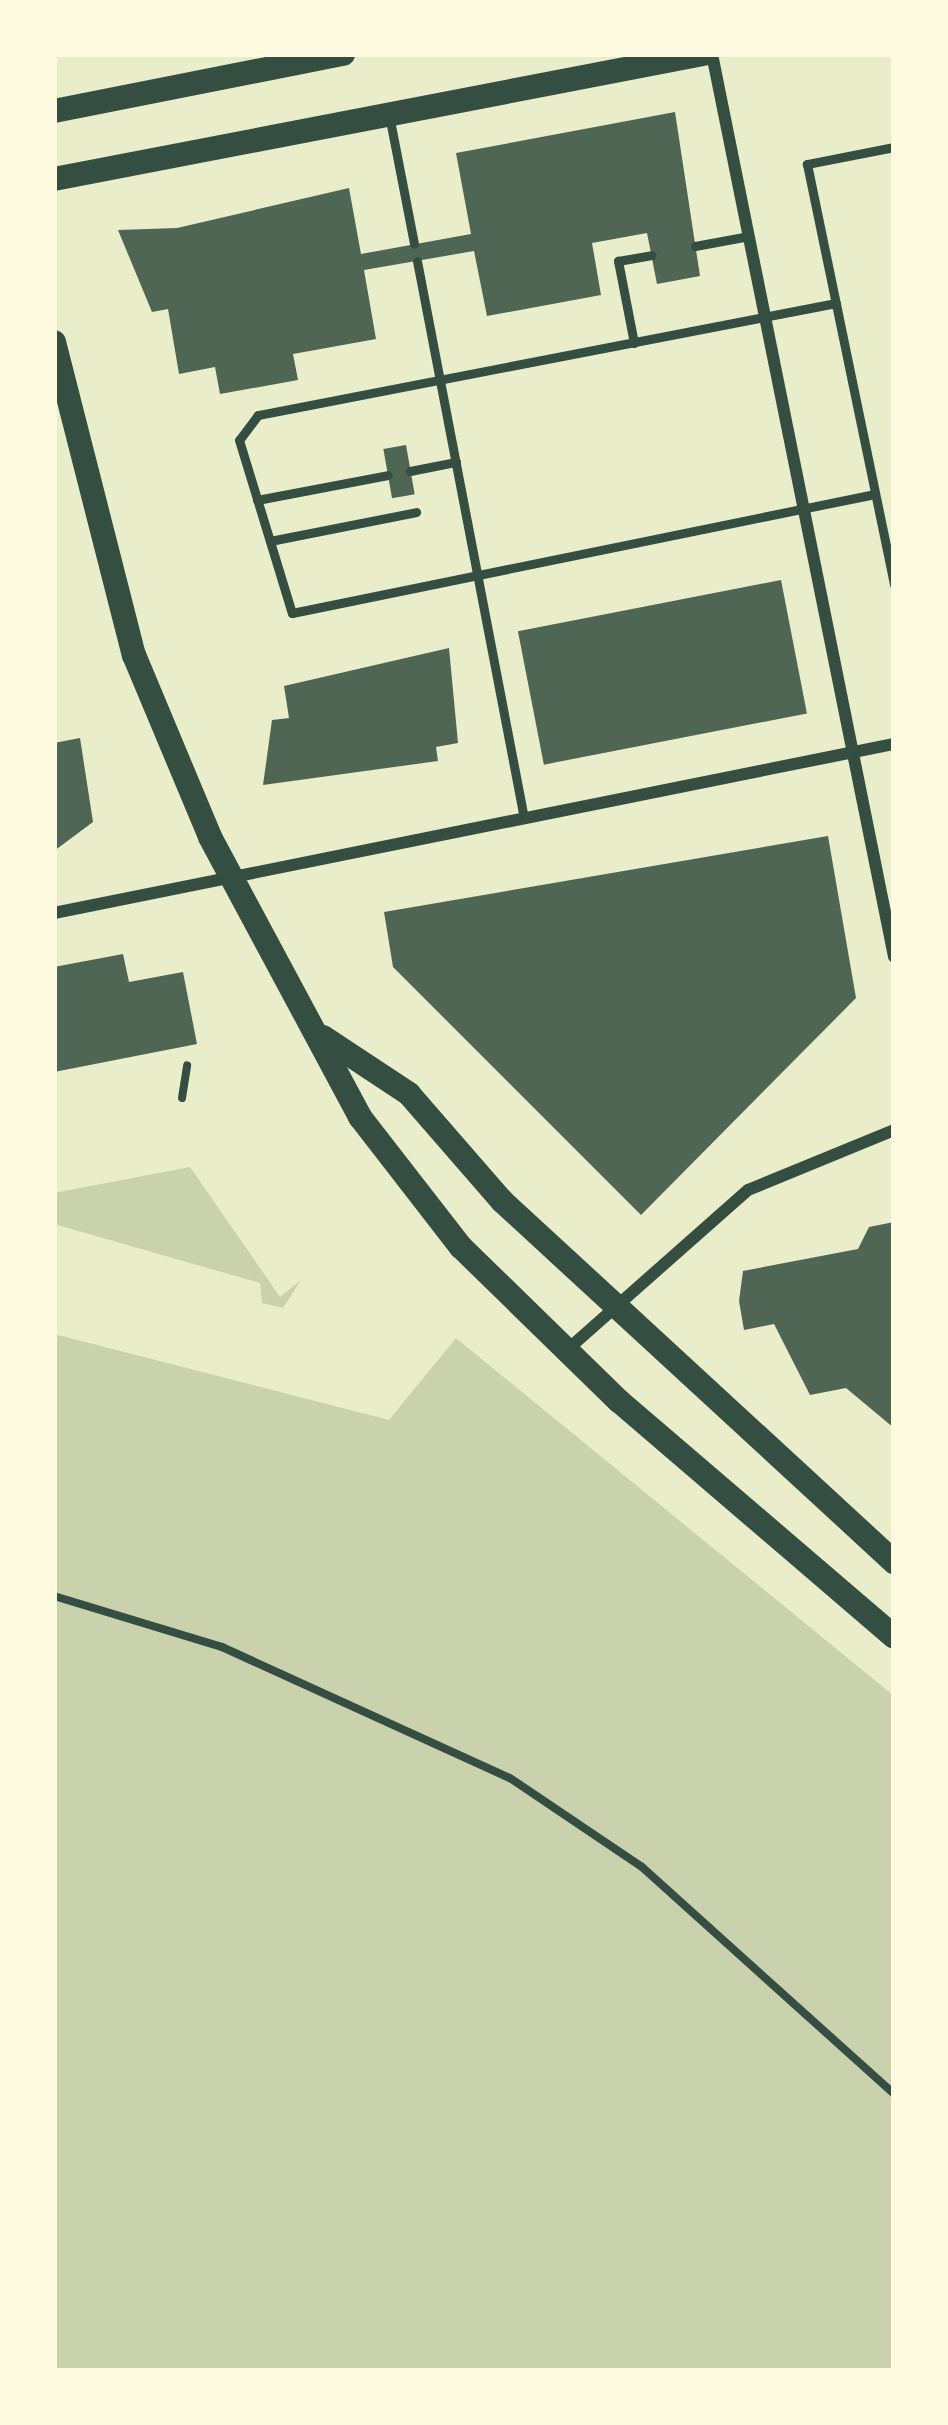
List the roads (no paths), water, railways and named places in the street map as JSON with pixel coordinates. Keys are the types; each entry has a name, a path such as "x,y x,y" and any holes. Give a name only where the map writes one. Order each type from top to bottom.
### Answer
{"main road":[{"path":"54,110 341,54"},
{"path":"54,179 708,54"},
{"path":"54,342 123,626 231,877 322,1036 360,1118 461,1246 567,1350 894,1637"},
{"path":"322,1036 409,1094 613,1306 894,1562"}],"street":[{"path":"708,54 766,317 894,957"},
{"path":"54,913 894,744"},
{"path":"567,1350 748,1190 894,1130"}],"lane":[{"path":"389,114 414,244"},
{"path":"894,147 807,164 894,585"},
{"path":"695,246 749,236"},
{"path":"634,343 618,261 651,255"},
{"path":"417,261 524,818"},
{"path":"836,303 258,415 239,440 292,613 875,494"},
{"path":"410,470 456,462"},
{"path":"257,500 388,475"},
{"path":"270,541 416,512"}]}
